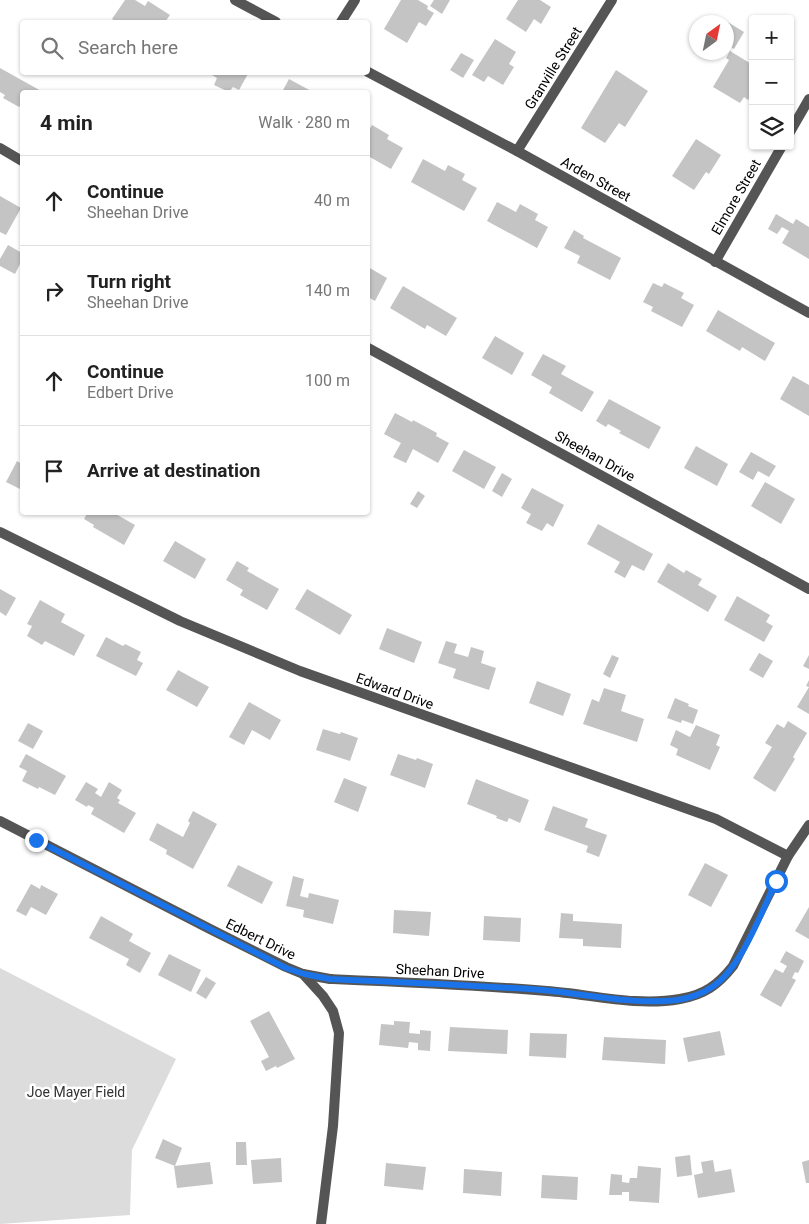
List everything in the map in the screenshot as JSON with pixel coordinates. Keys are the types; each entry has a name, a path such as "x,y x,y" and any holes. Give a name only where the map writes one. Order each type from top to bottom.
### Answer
{"street":[{"path":"235,0 272,20"},
{"path":"342,20 355,0"},
{"name":"Granville Street","path":"517,152 612,0"},
{"name":"Arden Street","path":"370,73 809,313"},
{"path":"794,125 809,99"},
{"path":"0,148 20,159"},
{"name":"Elmore Street","path":"715,262 780,150"},
{"name":"Sheehan Drive","path":"370,349 809,589"},
{"name":"Edward Drive","path":"0,532 180,622 300,671 716,818 788,856"},
{"name":"Edbert Drive","path":"0,821 210,930 286,968 304,974 328,1004 335,1018 339,1033 333,1126 321,1224"},
{"name":"Sheehan Drive","path":"304,974 330,979 540,990 642,1001 678,1000 695,996 721,981 733,966 788,856 809,825"}],"green space":[{"name":"Joe Mayer Field","path":"0,968 176,1059 132,1150 130,1215 0,1224"}],"building":[{"path":"125,0 135,0 145,6 148,1 170,15 166,20 112,19"},
{"path":"401,0 418,0 428,6 427,9 434,13 426,26 419,22 407,43 384,29"},
{"path":"434,0 450,0 442,14 430,6"},
{"path":"518,0 540,0 551,7 541,24 534,19 526,32 506,19"},
{"path":"734,26 744,32 734,49"},
{"path":"495,39 516,52 509,64 514,67 503,85 488,76 484,82 472,75"},
{"path":"461,53 474,60 463,78 450,70"},
{"path":"734,53 749,63 748,100 744,97 740,103 713,87 729,60 734,60"},
{"path":"0,68 39,90 20,90 19,107 3,98 5,95 0,92"},
{"path":"616,70 648,91 625,127 619,123 605,143 581,128"},
{"path":"212,75 247,75 239,90 233,87 231,90 225,90 214,85 217,78"},
{"path":"289,79 309,90 283,90"},
{"path":"372,125 389,135 387,139 403,148 391,169 370,157 370,128"},
{"path":"696,139 721,155 709,174 706,172 694,190 672,176"},
{"path":"423,159 445,171 448,165 465,174 462,180 477,188 464,211 411,182"},
{"path":"0,196 20,207 20,210 6,235 0,232"},
{"path":"497,202 516,212 520,204 538,214 535,220 548,227 537,248 487,221"},
{"path":"776,214 793,224 796,219 809,227 809,259 782,243 789,231 782,227 777,234 768,229"},
{"path":"574,230 584,236 583,238 621,258 610,280 577,263 580,256 564,248"},
{"path":"8,245 20,252 20,264 15,274 0,266 0,259"},
{"path":"370,268 387,278 375,301 370,298"},
{"path":"653,283 662,287 664,283 684,293 681,298 694,305 682,327 651,311 653,307 643,302"},
{"path":"403,286 457,318 446,336 427,325 425,329 390,308"},
{"path":"718,310 775,343 765,361 742,347 740,351 706,331"},
{"path":"495,336 524,353 512,375 482,358"},
{"path":"543,354 566,366 561,374 594,392 582,412 549,393 552,387 531,375"},
{"path":"793,376 809,385 809,416 780,399"},
{"path":"609,399 661,427 649,449 619,433 621,431 608,424 606,427 596,421"},
{"path":"395,413 437,433 436,436 449,443 438,463 413,449 406,463 393,457 401,443 384,434"},
{"path":"696,446 728,464 717,486 684,468"},
{"path":"464,450 496,467 484,489 452,471"},
{"path":"751,452 776,466 769,477 758,471 753,480 739,472"},
{"path":"17,461 20,463 20,489 6,482"},
{"path":"502,473 512,479 502,497 492,491"},
{"path":"765,482 795,499 781,524 751,506"},
{"path":"532,488 564,505 553,527 547,523 542,531 526,523 531,514 521,508"},
{"path":"418,491 425,496 417,508 410,504"},
{"path":"86,515 117,515 135,525 124,545 93,527 94,525 84,519"},
{"path":"598,524 653,554 644,571 632,565 625,578 614,572 620,562 587,544"},
{"path":"175,541 206,559 195,579 163,561"},
{"path":"237,561 249,568 247,571 279,589 267,610 240,595 243,590 226,580"},
{"path":"668,563 684,573 686,570 702,579 698,585 717,596 708,612 657,582"},
{"path":"0,589 16,598 6,616 0,612"},
{"path":"307,589 352,615 340,635 295,609"},
{"path":"737,596 770,615 766,622 773,626 764,642 724,620"},
{"path":"40,600 65,614 61,622 85,635 74,656 45,641 42,645 27,636 32,626 27,624"},
{"path":"387,628 422,642 414,663 379,649"},
{"path":"106,637 123,646 125,644 141,652 137,660 143,663 136,676 96,656"},
{"path":"446,641 457,644 454,653 468,657 471,647 484,651 481,663 496,668 489,690 453,678 456,669 438,663"},
{"path":"759,653 773,661 763,678 749,670"},
{"path":"612,655 619,658 610,678 603,674"},
{"path":"809,655 809,669 803,666"},
{"path":"178,670 209,687 197,707 166,690"},
{"path":"537,681 571,694 563,716 529,703"},
{"path":"809,687 809,714 797,707"},
{"path":"604,688 626,695 621,711 644,719 637,742 583,724 592,699 599,702"},
{"path":"675,698 698,710 693,724 682,720 681,723 667,718"},
{"path":"249,702 281,720 270,740 252,730 244,745 229,737"},
{"path":"788,721 807,733 793,757 795,759 775,792 753,778 772,747 765,743 777,724 784,728"},
{"path":"28,723 43,731 33,749 18,741"},
{"path":"696,725 720,735 716,745 720,747 710,770 676,755 678,749 670,745 676,730 690,737"},
{"path":"323,729 340,734 341,732 358,738 350,761 316,750"},
{"path":"26,754 66,776 55,795 22,781 27,771 19,767"},
{"path":"398,754 433,764 425,788 390,775"},
{"path":"344,778 367,787 358,812 334,802"},
{"path":"476,779 529,800 520,823 509,818 507,822 467,804"},
{"path":"86,782 98,789 95,793 101,797 109,782 122,790 117,798 120,800 118,803 136,813 124,833 91,814 94,808 88,805 87,807 75,800"},
{"path":"553,806 588,819 585,827 607,835 599,857 586,852 588,846 544,830"},
{"path":"193,811 217,824 193,869 166,854 167,850 149,840 157,823 183,837 190,823 188,821"},
{"path":"705,863 728,875 711,907 688,895"},
{"path":"238,865 273,882 262,904 227,886"},
{"path":"293,876 304,879 300,896 308,898 309,893 339,900 333,924 303,917 304,910 286,906"},
{"path":"31,884 40,889 41,885 58,894 46,915 31,907 26,916 16,911"},
{"path":"809,907 809,939 795,931"},
{"path":"394,910 431,912 429,936 393,933"},
{"path":"561,913 573,914 573,921 622,924 621,948 583,946 583,939 559,938"},
{"path":"101,916 133,934 129,941 151,953 140,973 126,965 129,959 89,938"},
{"path":"484,916 521,918 520,942 483,940"},
{"path":"786,951 804,961 798,973 795,972 792,978 796,980 781,1007 760,995 775,969 783,973 787,966 780,962"},
{"path":"169,954 201,970 191,992 158,975"},
{"path":"206,977 216,983 206,999 196,993"},
{"path":"269,1011 295,1059 266,1071 261,1061 269,1057 250,1021"},
{"path":"394,1021 410,1022 409,1033 420,1034 420,1030 431,1031 430,1051 418,1050 418,1043 409,1042 408,1048 379,1045 381,1024 394,1025"},
{"path":"450,1027 508,1030 507,1054 448,1051"},
{"path":"720,1031 725,1055 688,1062 683,1038"},
{"path":"530,1033 567,1034 566,1058 529,1056"},
{"path":"604,1037 666,1040 665,1064 602,1060"},
{"path":"163,1139 182,1148 175,1166 155,1158"},
{"path":"236,1142 246,1142 247,1165 236,1165"},
{"path":"690,1155 692,1175 677,1177 675,1157"},
{"path":"281,1158 282,1182 253,1184 251,1160"},
{"path":"713,1160 715,1172 731,1169 735,1192 698,1198 694,1175 703,1173 701,1162"},
{"path":"809,1160 809,1183 806,1183 802,1162"},
{"path":"210,1162 213,1184 177,1188 174,1166"},
{"path":"386,1163 426,1167 423,1190 384,1186"},
{"path":"638,1166 661,1168 659,1203 629,1201 629,1192 622,1192 622,1195 609,1195 611,1174 622,1175 622,1182 629,1183 630,1178 637,1178"},
{"path":"464,1169 502,1172 501,1196 463,1193"},
{"path":"542,1175 578,1177 577,1200 541,1198"}],"route":[{"path":"36,840 286,968 304,974 330,979 540,990 642,1001 678,1000 695,996 721,981 743,949 776,881"}]}
